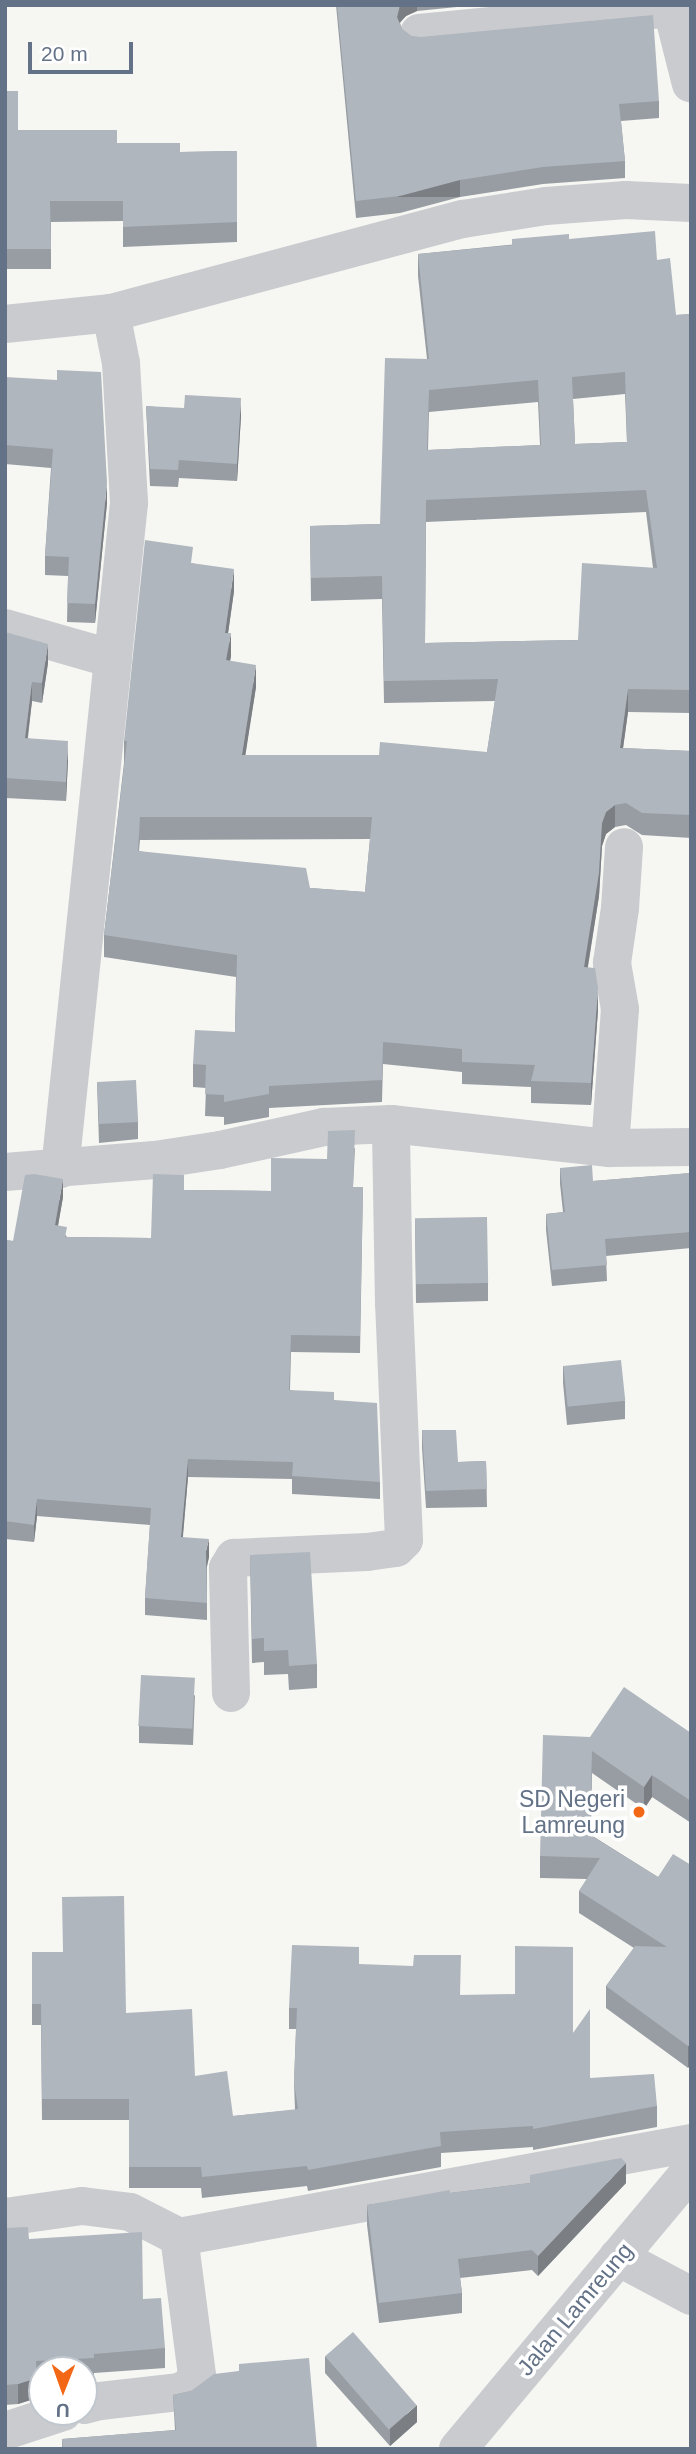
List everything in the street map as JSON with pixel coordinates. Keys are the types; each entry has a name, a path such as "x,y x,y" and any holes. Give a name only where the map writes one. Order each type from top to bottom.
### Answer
{"street":[{"path":"419,33 672,6 691,84"},
{"path":"5,324 111,313 463,219 546,206 626,200 691,203"},
{"path":"60,1169 129,503 121,363 111,313"},
{"path":"5,628 113,659"},
{"path":"610,1148 620,1009 612,963 620,908 624,847"},
{"path":"231,1693 228,1568 233,1559 367,1552 396,1548 404,1539 394,1304 391,1124"},
{"path":"5,1172 60,1169 207,1152 324,1127 391,1124 610,1148 691,1147"},
{"path":"5,2217 82,2206 130,2212 179,2237 691,2143"},
{"name":"Jalan Lamreung","path":"465,2445 691,2169"},
{"path":"98,2401 180,2392 195,2383 197,2375 179,2237"},
{"path":"618,2257 691,2296"},
{"path":"8,2430 28,2423"}],"building":[{"path":"337,5 400,5 397,17 402,29 411,36 421,37 653,15 659,101 619,104 625,161 543,167 460,180 400,196 356,201"},
{"path":"5,91 18,91 18,130 117,130 117,143 180,143 180,152 237,151 237,222 123,227 123,201 50,201 51,249 5,249"},
{"path":"655,231 657,260 670,258 676,315 691,314 691,690 628,689 620,748 691,751 691,815 642,813 626,803 615,805 606,812 602,823 599,873 584,967 595,968 598,988 591,1083 531,1081 535,1065 462,1062 462,1049 383,1042 382,1080 269,1086 269,1094 224,1102 224,1095 205,1094 206,1065 193,1064 195,1030 235,1032 237,955 104,935 127,741 124,741 145,540 193,547 191,563 234,569 225,633 231,633 226,660 256,665 242,755 379,755 380,742 487,752 498,679 384,681 382,576 311,578 310,526 380,524 385,358 429,359 418,254 512,245 512,239 569,234 569,239","holes":["625,372 627,442 575,444 572,377","538,380 541,445 427,450 429,390","646,490 657,568 582,563 578,640 425,643 426,500","140,817 372,817 365,892 310,888 306,868 138,851"]},
{"path":"57,370 101,372 107,483 95,604 67,603 69,557 45,556 53,449 5,445 5,377 57,380"},
{"path":"185,395 241,398 237,464 179,460 178,470 150,469 146,406 184,408"},
{"path":"5,632 48,644 42,683 32,682 25,738 68,741 66,782 5,778"},
{"path":"136,1080 138,1122 99,1124 97,1082"},
{"path":"355,1130 353,1187 363,1187 360,1336 291,1335 289,1390 334,1392 334,1400 377,1403 380,1482 292,1476 293,1462 188,1459 181,1537 209,1539 206,1551 207,1603 145,1598 151,1508 37,1499 34,1525 5,1521 5,1240 13,1241 25,1175 63,1179 55,1225 67,1227 65,1237 151,1238 153,1174 184,1175 184,1190 271,1191 271,1158 327,1159 328,1131"},
{"path":"592,1165 593,1181 691,1173 691,1232 605,1239 607,1265 552,1270 546,1214 565,1212 560,1168"},
{"path":"487,1217 488,1283 416,1284 415,1218"},
{"path":"621,1360 625,1401 568,1407 563,1366"},
{"path":"422,1430 456,1430 458,1462 486,1461 487,1489 426,1491"},
{"path":"310,1552 317,1664 289,1666 288,1650 264,1651 264,1638 252,1639 250,1555"},
{"path":"141,1675 195,1678 192,1729 138,1726"},
{"path":"624,1687 691,1733 691,1801 652,1775 644,1787 592,1751 590,1835 658,1877 673,1854 691,1865 691,2043 688,2046 606,1986 635,1946 667,1947 579,1891 600,1858 540,1856 543,1735 590,1737"},
{"path":"124,1896 126,2013 192,2009 195,2076 227,2071 233,2116 298,2109 294,2082 297,2008 289,2008 292,1945 359,1947 359,1964 413,1966 414,1955 461,1955 460,1995 515,1994 515,1946 573,1947 573,2033 590,2009 590,2078 654,2074 657,2106 533,2129 533,2126 440,2132 441,2146 308,2170 307,2166 202,2177 201,2167 129,2167 129,2099 42,2099 41,2004 32,2004 32,1952 63,1952 62,1897"},
{"path":"621,2158 626,2163 538,2256 532,2250 458,2259 462,2293 379,2303 367,2205 450,2190 450,2193 530,2183 530,2175"},
{"path":"28,2227 29,2239 142,2232 143,2299 161,2298 165,2348 94,2356 28,2356 28,2381 5,2385 5,2228"},
{"path":"353,2332 417,2405 389,2429 325,2356"},
{"path":"309,2358 317,2449 63,2449 62,2439 176,2430 173,2395 191,2391 214,2374 239,2371 239,2364"}],"place":[{"name":"SD Negeri Lamreung","path":"639,1812"}]}
